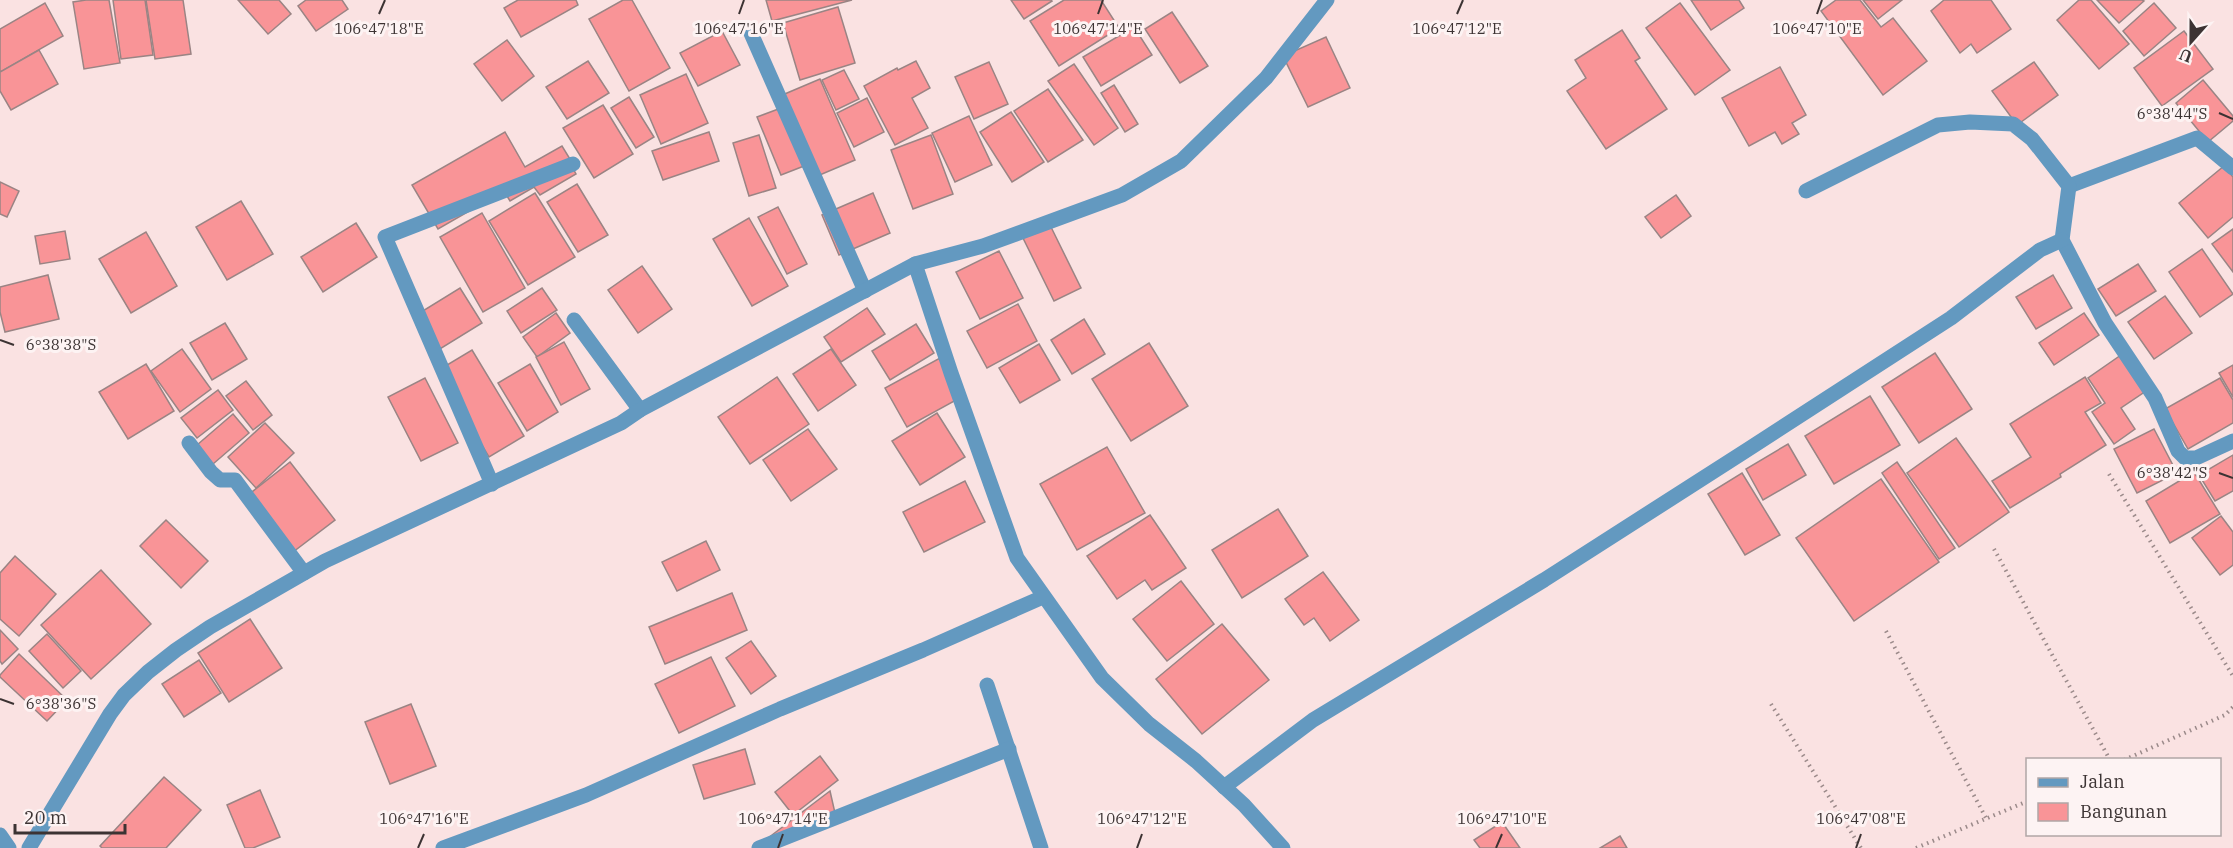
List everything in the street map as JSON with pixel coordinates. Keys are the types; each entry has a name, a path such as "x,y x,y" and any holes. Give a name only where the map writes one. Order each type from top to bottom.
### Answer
{"street":[{"path":"29,848 110,714 148,672 210,627 325,561 621,423 640,410 915,264 983,246 1122,195 1181,161 1266,78 1327,0"},
{"path":"750,31 865,291"},
{"path":"1806,191 1938,125 1970,122 2013,124 2032,139 2069,186 2062,240 2105,323 2155,398 2178,451 2185,458 2196,458 2233,441"},
{"path":"2069,186 2197,138 2233,168"},
{"path":"492,484 385,237 573,164"},
{"path":"1224,787 1313,720 1544,580 1747,450 1951,318 2040,250 2062,240"},
{"path":"915,264 1017,558 1102,678 1149,724 1224,787 1283,848"},
{"path":"574,320 640,410"},
{"path":"189,443 220,480 235,480 304,573"},
{"path":"443,848 586,795 1043,597"},
{"path":"987,685 1041,848"},
{"path":"759,848 1009,749"},
{"path":"0,835 9,848"}],"path":[{"path":"2109,474 2233,676"},
{"path":"1994,549 2109,758"},
{"path":"1886,631 1986,818"},
{"path":"1771,704 1861,848"},
{"path":"2126,758 2224,715 2233,707"},
{"path":"1916,848 2026,802"}],"building":[{"path":"109,0 120,63 84,69 73,2"},
{"path":"113,0 145,0 153,55 121,59"},
{"path":"146,0 183,0 191,54 155,59"},
{"path":"238,0 279,0 291,14 268,34"},
{"path":"306,0 342,0 348,9 316,31 298,6"},
{"path":"518,0 576,0 578,5 521,37 504,8"},
{"path":"623,0 632,0 670,68 629,91 589,19"},
{"path":"766,0 852,0 772,21"},
{"path":"1011,0 1051,0 1052,1 1024,19"},
{"path":"1064,0 1101,0 1119,28 1059,66 1030,21"},
{"path":"1691,0 1739,0 1744,8 1711,30"},
{"path":"1836,0 1860,0 1881,27 1893,18 1927,61 1883,95 1821,11"},
{"path":"1863,0 1902,0 1878,19"},
{"path":"1944,0 1991,0 2011,29 1977,53 1971,44 1960,53 1931,11"},
{"path":"2079,0 2091,0 2129,44 2099,69 2057,20"},
{"path":"2097,0 2142,0 2144,1 2119,23"},
{"path":"45,3 63,36 0,72 0,29"},
{"path":"1680,3 1730,70 1695,95 1646,28"},
{"path":"2154,3 2176,28 2144,56 2123,31"},
{"path":"838,7 855,63 800,80 783,23"},
{"path":"1172,12 1208,66 1180,83 1145,29"},
{"path":"1134,27 1152,55 1101,86 1083,57"},
{"path":"1622,30 1640,58 1635,61 1667,109 1606,149 1567,91 1586,78 1575,60"},
{"path":"722,31 740,65 698,86 680,53"},
{"path":"2184,31 2213,69 2162,106 2134,68"},
{"path":"1326,37 1350,88 1308,107 1283,56"},
{"path":"507,40 534,76 502,101 474,64"},
{"path":"39,50 58,84 11,110 0,91 0,72"},
{"path":"588,61 609,93 567,119 546,87"},
{"path":"916,61 930,88 912,98 928,128 895,145 864,86 897,68 898,70"},
{"path":"989,62 1008,104 974,119 955,77"},
{"path":"2034,62 2058,95 2017,125 1992,91"},
{"path":"1074,64 1118,128 1094,145 1048,81"},
{"path":"1780,67 1806,115 1792,123 1799,134 1782,144 1775,132 1749,146 1722,98"},
{"path":"844,70 859,99 836,110 822,80"},
{"path":"686,74 708,123 661,144 640,95"},
{"path":"820,79 855,160 815,177 780,96"},
{"path":"2203,80 2233,116 2233,121 2208,142 2176,103"},
{"path":"1114,85 1138,124 1125,132 1101,93"},
{"path":"1048,89 1083,140 1048,162 1014,111"},
{"path":"629,97 654,137 636,148 611,108"},
{"path":"867,98 884,132 854,147 837,113"},
{"path":"603,105 633,154 594,178 563,128"},
{"path":"781,108 804,166 781,175 757,117"},
{"path":"1011,112 1044,162 1012,182 980,132"},
{"path":"969,116 992,165 955,182 932,133"},
{"path":"505,132 525,167 562,146 576,174 540,195 534,187 510,201 504,191 438,229 412,185"},
{"path":"709,132 719,161 663,180 652,151"},
{"path":"759,135 776,188 749,196 733,143"},
{"path":"931,135 953,194 913,209 891,150"},
{"path":"2224,166 2233,177 2233,217 2208,238 2179,203"},
{"path":"0,182 19,191 7,217 0,214"},
{"path":"577,184 608,235 578,252 547,202"},
{"path":"535,193 575,257 528,285 489,221"},
{"path":"873,193 890,233 839,255 822,215"},
{"path":"1676,195 1691,216 1661,238 1645,217"},
{"path":"241,201 273,254 227,280 196,227"},
{"path":"778,207 807,264 787,274 758,217"},
{"path":"482,213 525,288 483,312 440,237"},
{"path":"749,218 788,286 752,306 713,239"},
{"path":"356,223 377,257 323,292 301,257"},
{"path":"1049,223 1081,288 1054,301 1022,236"},
{"path":"2233,229 2233,272 2212,244"},
{"path":"65,231 70,259 40,264 35,236"},
{"path":"146,232 177,286 131,313 99,259"},
{"path":"2202,249 2233,294 2200,317 2169,272"},
{"path":"999,251 1023,298 980,319 956,272"},
{"path":"2138,264 2156,291 2116,316 2098,289"},
{"path":"642,266 672,309 638,333 608,290"},
{"path":"48,275 59,319 5,332 0,312 0,287"},
{"path":"2053,275 2072,308 2036,329 2016,297"},
{"path":"460,288 482,323 435,352 413,317"},
{"path":"542,288 557,310 521,333 507,311"},
{"path":"2165,296 2192,333 2154,359 2128,322"},
{"path":"1018,304 1037,341 987,368 967,331"},
{"path":"867,308 885,334 841,362 824,337"},
{"path":"556,313 570,333 537,357 523,337"},
{"path":"2084,313 2099,335 2054,365 2039,343"},
{"path":"1084,319 1105,354 1072,374 1051,340"},
{"path":"225,323 247,359 212,380 190,343"},
{"path":"916,324 934,353 890,380 872,351"},
{"path":"564,342 590,389 561,405 536,357"},
{"path":"1149,343 1188,406 1131,441 1092,379"},
{"path":"1039,344 1060,380 1020,403 999,368"},
{"path":"182,349 211,389 180,412 151,371"},
{"path":"831,349 856,385 818,411 793,374"},
{"path":"472,350 524,436 489,457 437,371"},
{"path":"1935,353 1972,409 1919,443 1882,387"},
{"path":"2121,355 2146,391 2121,408 2135,429 2114,444 2092,412 2105,403 2088,378"},
{"path":"940,358 958,399 907,427 885,388"},
{"path":"146,364 174,411 128,439 99,392"},
{"path":"530,364 558,412 527,431 498,383"},
{"path":"2233,365 2233,397 2219,373"},
{"path":"777,377 809,424 750,464 718,417"},
{"path":"2085,377 2101,403 2085,412 2106,445 2060,474 2061,477 2010,508 1992,481 2031,457 2010,424"},
{"path":"425,378 458,443 421,461 388,397"},
{"path":"2220,378 2233,400 2233,423 2188,449 2165,409"},
{"path":"246,381 272,415 253,430 226,396"},
{"path":"218,390 233,410 197,438 181,418"},
{"path":"1870,396 1900,445 1834,484 1805,436"},
{"path":"937,413 965,457 920,485 892,441"},
{"path":"233,414 249,433 213,464 197,445"},
{"path":"265,423 294,453 256,488 228,457"},
{"path":"808,429 837,469 791,501 763,460"},
{"path":"2154,429 2177,473 2137,493 2114,449"},
{"path":"1956,438 2009,512 1959,547 1907,473"},
{"path":"1788,444 1806,475 1763,500 1746,469"},
{"path":"1107,447 1145,513 1077,550 1040,484"},
{"path":"2233,455 2233,491 2215,501 2199,475"},
{"path":"290,462 335,520 293,552 248,495"},
{"path":"1897,462 1955,548 1939,559 1882,473"},
{"path":"2194,472 2220,514 2170,543 2146,501"},
{"path":"1742,473 1780,535 1745,555 1708,494"},
{"path":"1881,479 1939,562 1854,621 1796,538"},
{"path":"965,481 985,522 924,552 903,512"},
{"path":"1278,509 1308,556 1242,598 1212,550"},
{"path":"1150,515 1186,568 1152,590 1145,580 1117,599 1087,556"},
{"path":"2221,516 2233,532 2233,565 2220,575 2192,538"},
{"path":"166,520 208,561 181,588 140,546"},
{"path":"706,541 720,570 677,591 662,562"},
{"path":"15,556 56,594 19,636 0,619 0,573"},
{"path":"101,570 151,624 91,679 41,625"},
{"path":"1323,572 1359,620 1330,641 1314,618 1304,625 1285,599"},
{"path":"1181,581 1214,624 1167,661 1133,619"},
{"path":"732,593 747,630 665,664 649,627"},
{"path":"250,619 282,668 229,702 198,653"},
{"path":"1222,624 1269,680 1202,734 1156,679"},
{"path":"0,630 18,649 2,664 0,661"},
{"path":"47,634 81,671 63,688 29,651"},
{"path":"751,641 776,676 751,694 726,658"},
{"path":"19,654 67,700 47,721 0,677"},
{"path":"711,657 735,706 679,733 655,684"},
{"path":"199,660 221,693 184,717 162,684"},
{"path":"411,704 436,766 390,784 365,722"},
{"path":"745,749 755,784 704,799 693,765"},
{"path":"820,756 838,780 793,815 775,792"},
{"path":"164,777 201,810 166,848 102,848 100,846"},
{"path":"260,790 280,837 253,848 245,848 227,805"},
{"path":"830,791 835,813 768,838"},
{"path":"1502,822 1520,848 1480,848 1474,840"},
{"path":"1620,836 1627,848 1600,848"}]}
